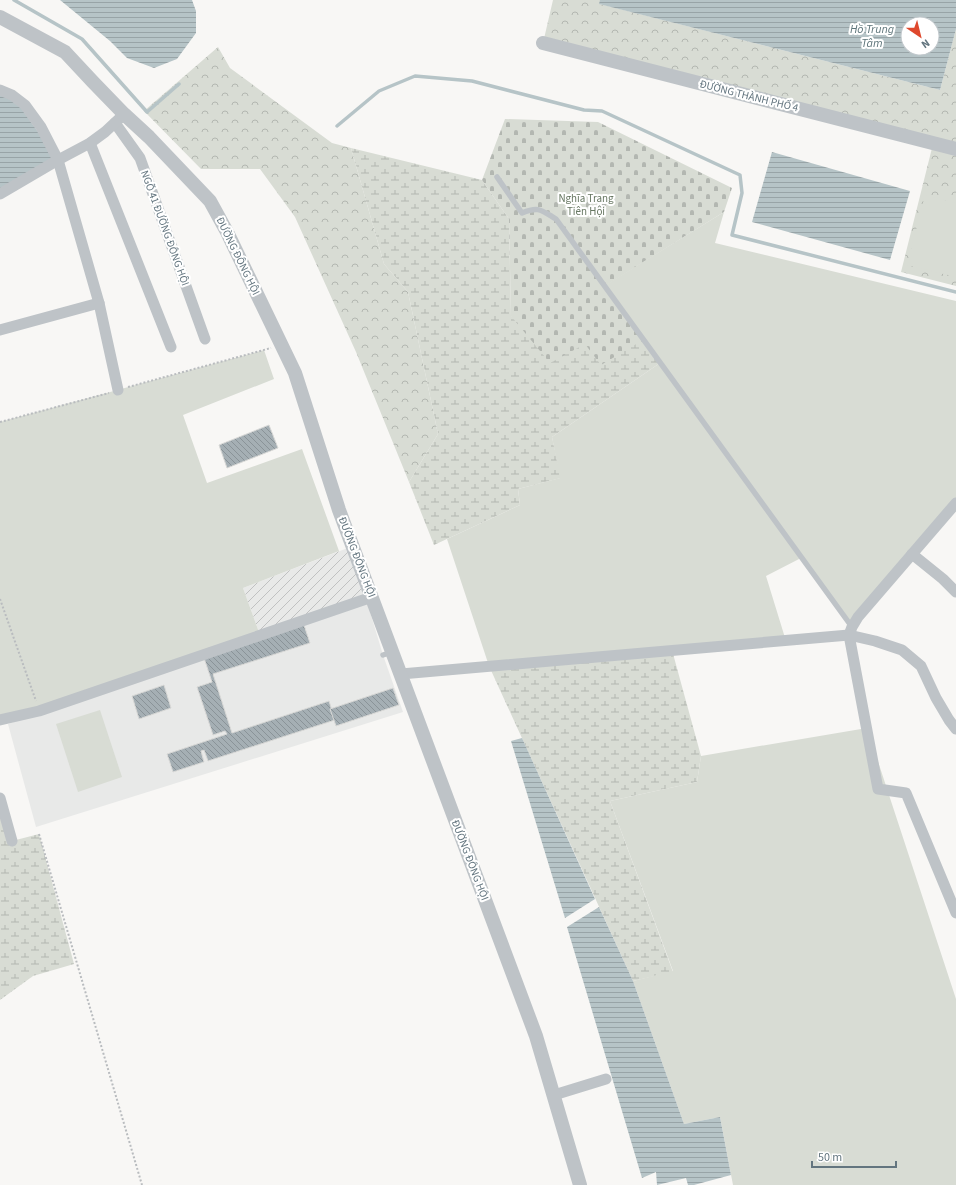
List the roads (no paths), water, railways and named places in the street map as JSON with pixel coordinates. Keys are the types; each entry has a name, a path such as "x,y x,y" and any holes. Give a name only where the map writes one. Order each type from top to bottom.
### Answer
{"street":[{"name":"ĐƯỜNG ĐÔNG HỘI","path":"0,17 65,52 120,118 149,137 210,201 282,345 295,373 339,510 372,596 388,654 401,674 536,1036 580,1185"},
{"name":"ĐƯỜNG THÀNH PHỐ 4","path":"543,43 956,149"},
{"path":"0,90 25,105 41,127 58,160 99,303 118,390"},
{"path":"0,194 90,143 120,118"},
{"name":"NGÕ 41 ĐƯỜNG ĐÔNG HỘI","path":"120,118 140,158 205,339"},
{"path":"90,143 171,348"},
{"path":"0,330 99,303"},
{"path":"956,503 858,616 850,631 878,788 906,793 956,913"},
{"path":"912,554 943,579 956,592"},
{"path":"0,720 39,711 372,596"},
{"path":"401,674 850,631 902,650 921,666 936,698 956,729"},
{"path":"0,798 12,841"},
{"path":"554,1095 606,1080"}],"lane":[{"path":"497,177 522,213 534,208 544,211 556,219 850,631"}],"water":[{"path":"60,0 192,0 196,11 196,33 177,59 154,68 127,58 110,41"},
{"name":"Hồ Trung Tâm","path":"600,0 956,0 956,29 940,90 599,4"},
{"path":"0,90 12,95 58,160 0,194"},
{"path":"772,152 910,191 890,260 752,222"},
{"path":"522,738 595,899 565,918 511,741"},
{"path":"599,907 633,981 684,1124 720,1117 731,1175 694,1185 688,1185 686,1178 657,1185 656,1172 642,1178 567,927"}],"waterway":[{"path":"14,0 82,39 147,112 179,84"},
{"path":"337,126 379,91 415,76 472,81 584,110 602,111 740,175 742,193 732,235 956,292"}],"park label":[{"name":"Nghĩa Trang Tiên Hội","path":"586,204"}]}
